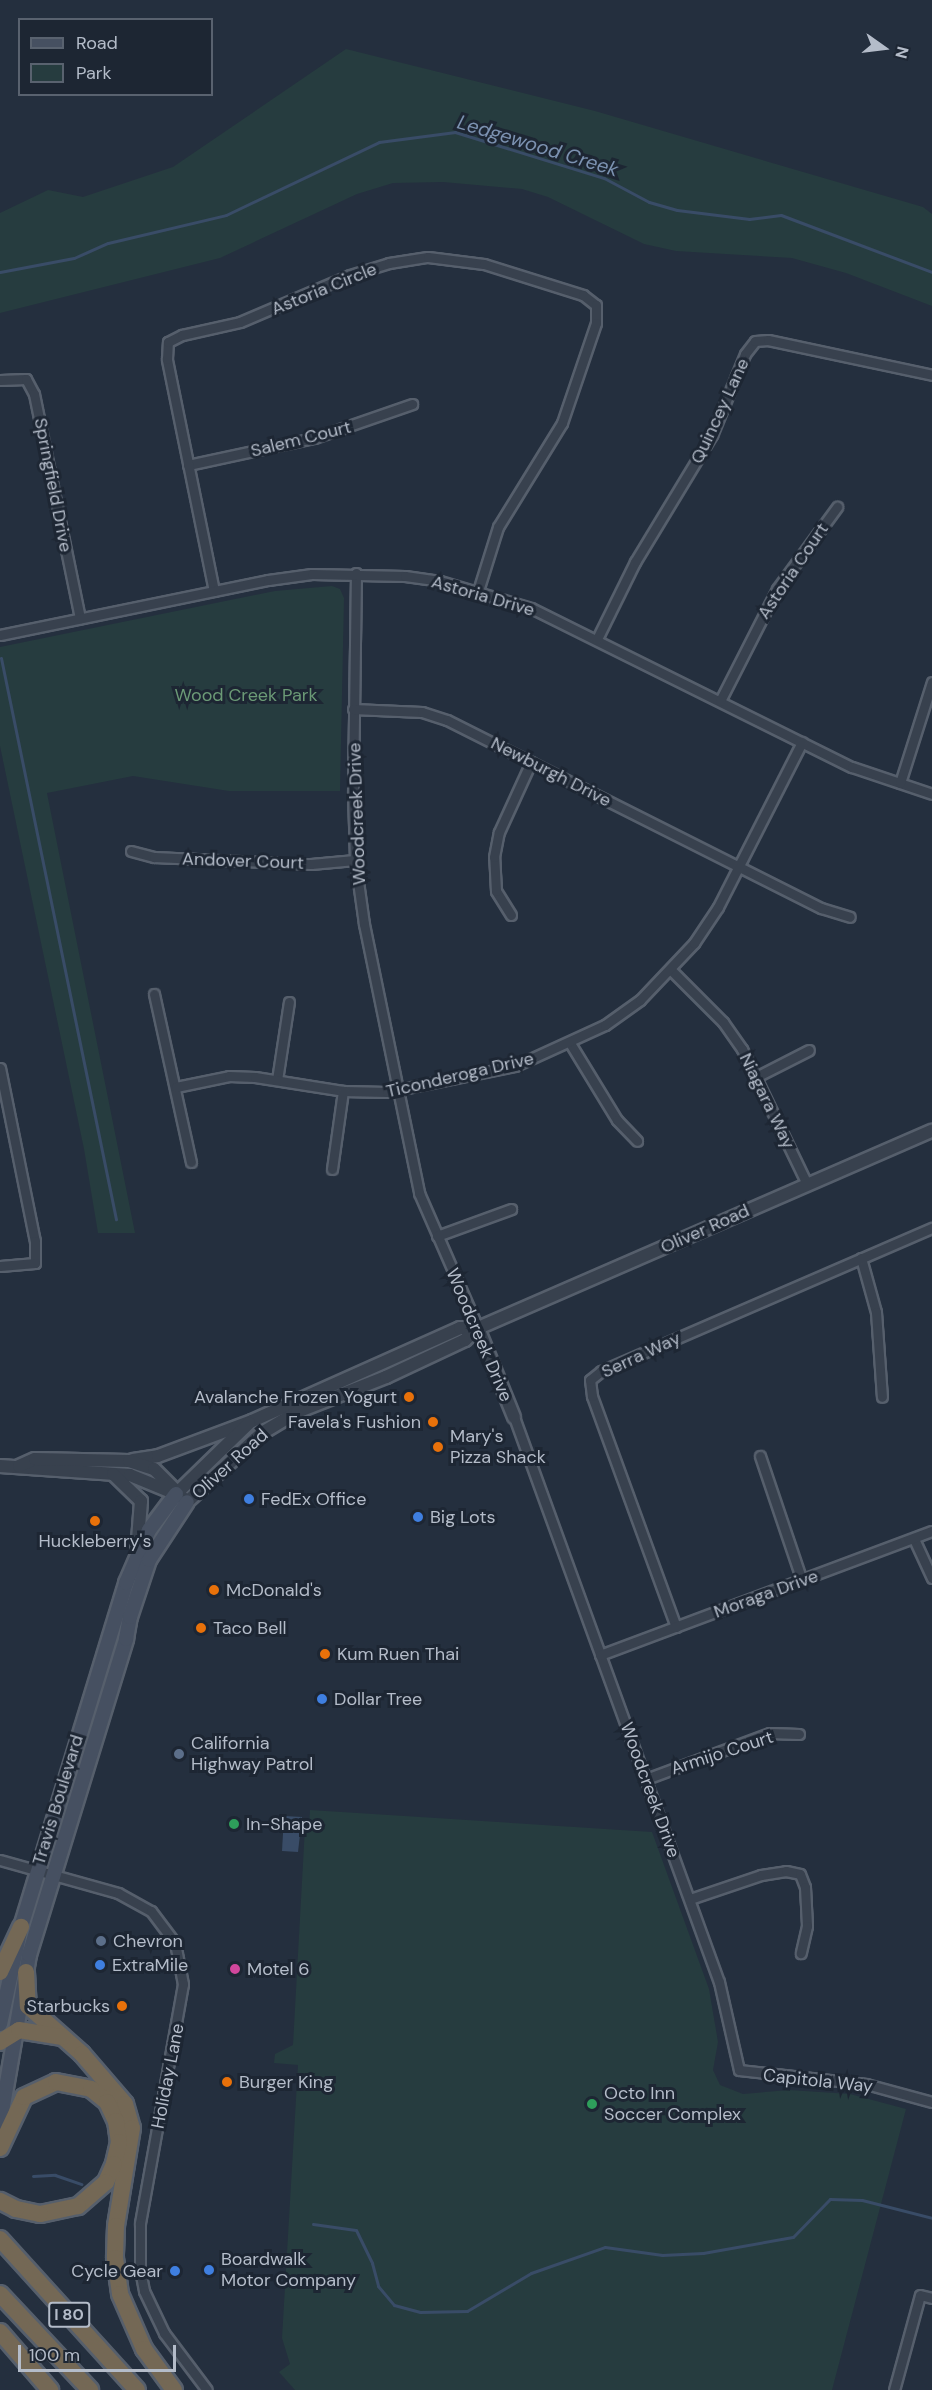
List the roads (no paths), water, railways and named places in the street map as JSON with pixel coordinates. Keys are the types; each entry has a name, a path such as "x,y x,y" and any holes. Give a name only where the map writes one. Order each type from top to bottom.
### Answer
{"highway":[{"path":"0,1972 21,1927"},
{"path":"26,1972 28,2006 115,2088 125,2104 132,2128 116,2226 115,2258 120,2294 144,2349 174,2390"},
{"path":"0,2042 18,2030 63,2037"},
{"path":"0,2148 24,2097 56,2082 91,2089 107,2102 116,2121 119,2142 114,2164 106,2182 78,2206 40,2214 16,2209 0,2201"},
{"name":"I 80","path":"0,2239 137,2390"},
{"name":"I 80","path":"0,2294 90,2390"},
{"path":"0,2332 50,2390"}],"main road":[{"name":"Travis Boulevard","path":"0,2024 21,1927 137,1555 160,1514 182,1498"},
{"name":"Travis Boulevard","path":"0,2123 18,2030 26,1972 139,1587 160,1538 182,1498"}],"street":[{"name":"Astoria Circle","path":"214,591 167,359 168,342 182,335 240,322 389,263 428,257 484,264 583,295 596,305 596,323 577,385 548,449 498,527 478,591"},
{"name":"Quincey Lane","path":"597,639 635,562 712,435 745,354 755,341 768,340 932,375"},
{"name":"Springfield Drive","path":"0,380 26,379 34,394 80,618"},
{"name":"Salem Court","path":"188,465 314,438 412,404"},
{"name":"Astoria Court","path":"720,701 777,590 837,507"},
{"name":"Astoria Drive","path":"0,635 268,580 356,573 405,576 478,591 531,608 852,766 932,794"},
{"name":"Woodcreek Drive","path":"356,573 353,709 356,860 397,1090 419,1193 514,1416 722,1990 739,2070"},
{"path":"900,783 932,682"},
{"name":"Newburgh Drive","path":"353,709 430,715 531,762 820,908 850,917"},
{"name":"Ticonderoga Drive","path":"176,1087 229,1076 277,1080 375,1094 515,1066 606,1025 671,970 718,907 802,742"},
{"path":"511,915 496,891 494,857 499,832 531,762"},
{"name":"Andover Court","path":"131,851 154,857 311,864 356,860"},
{"name":"Niagara Way","path":"671,970 723,1022 758,1076 807,1184"},
{"path":"154,994 191,1162"},
{"path":"277,1080 289,1002"},
{"path":"570,1043 603,1100 637,1141"},
{"path":"758,1076 809,1050"},
{"path":"0,1068 35,1241 35,1263 0,1266"},
{"path":"332,1169 343,1090"},
{"name":"Oliver Road","path":"182,1498 262,1432 297,1412 317,1407 465,1340 478,1328 932,1131"},
{"path":"437,1236 511,1209"},
{"name":"Serra Way","path":"676,1627 592,1396 590,1380 601,1371 932,1228"},
{"path":"861,1258 876,1311 882,1397"},
{"name":"Oliver Road","path":"19,1466 35,1459 129,1461 158,1456 252,1421 460,1328 478,1328"},
{"name":"Oliver Road","path":"182,1498 252,1421"},
{"path":"760,1456 802,1581"},
{"name":"Oliver Road","path":"129,1461 154,1469 182,1498"},
{"name":"Oliver Road","path":"0,1466 130,1475 182,1498"},
{"path":"113,1474 141,1501 137,1555"},
{"name":"Moraga Drive","path":"600,1654 932,1531"},
{"path":"914,1539 932,1578"},
{"name":"Armijo Court","path":"646,1779 770,1733 799,1734"},
{"name":"Holiday Lane","path":"0,1860 117,1893 151,1911 175,1943 181,1964 182,2001 140,2224 140,2270 144,2291 164,2333 207,2390"},
{"path":"690,1899 761,1875 786,1871 800,1874 805,1887 807,1926 801,1953"},
{"name":"Capitola Way","path":"739,2070 866,2084 932,2102"},
{"path":"894,2390 920,2295 932,2298"}],"water":[{"path":"284,1816 302,1817 298,1852 282,1851"}],"waterway":[{"name":"Ledgewood Creek","path":"0,272 74,258 108,243 226,215 379,142 455,132 604,178 649,202 677,210 749,219 781,215 932,272"},
{"path":"1,658 116,1219"},
{"path":"33,2176 55,2175 81,2184"},
{"path":"313,2224 356,2230 372,2263 378,2286 394,2305 420,2312 467,2311 531,2273 605,2247 662,2255 703,2253 793,2237 830,2199 862,2200 932,2218"}],"place":[{"name":"Avalanche Frozen Yogurt","path":"409,1397"},
{"name":"Favela's Fushion","path":"433,1422"},
{"name":"Mary's Pizza Shack","path":"438,1447"},
{"name":"FedEx Office","path":"249,1499"},
{"name":"Big Lots","path":"418,1517"},
{"name":"Huckleberry's","path":"95,1521"},
{"name":"McDonald's","path":"214,1590"},
{"name":"Taco Bell","path":"201,1628"},
{"name":"Kum Ruen Thai","path":"325,1654"},
{"name":"Dollar Tree","path":"322,1699"},
{"name":"California Highway Patrol","path":"179,1754"},
{"name":"In-Shape","path":"234,1824"},
{"name":"Chevron","path":"101,1941"},
{"name":"ExtraMile","path":"100,1965"},
{"name":"Motel 6","path":"235,1969"},
{"name":"Starbucks","path":"122,2006"},
{"name":"Burger King","path":"227,2082"},
{"name":"Octo Inn Soccer Complex","path":"592,2104"},
{"name":"Boardwalk Motor Company","path":"209,2270"},
{"name":"Cycle Gear","path":"175,2271"}],"park label":[{"name":"Wood Creek Park","path":"246,695"}]}
